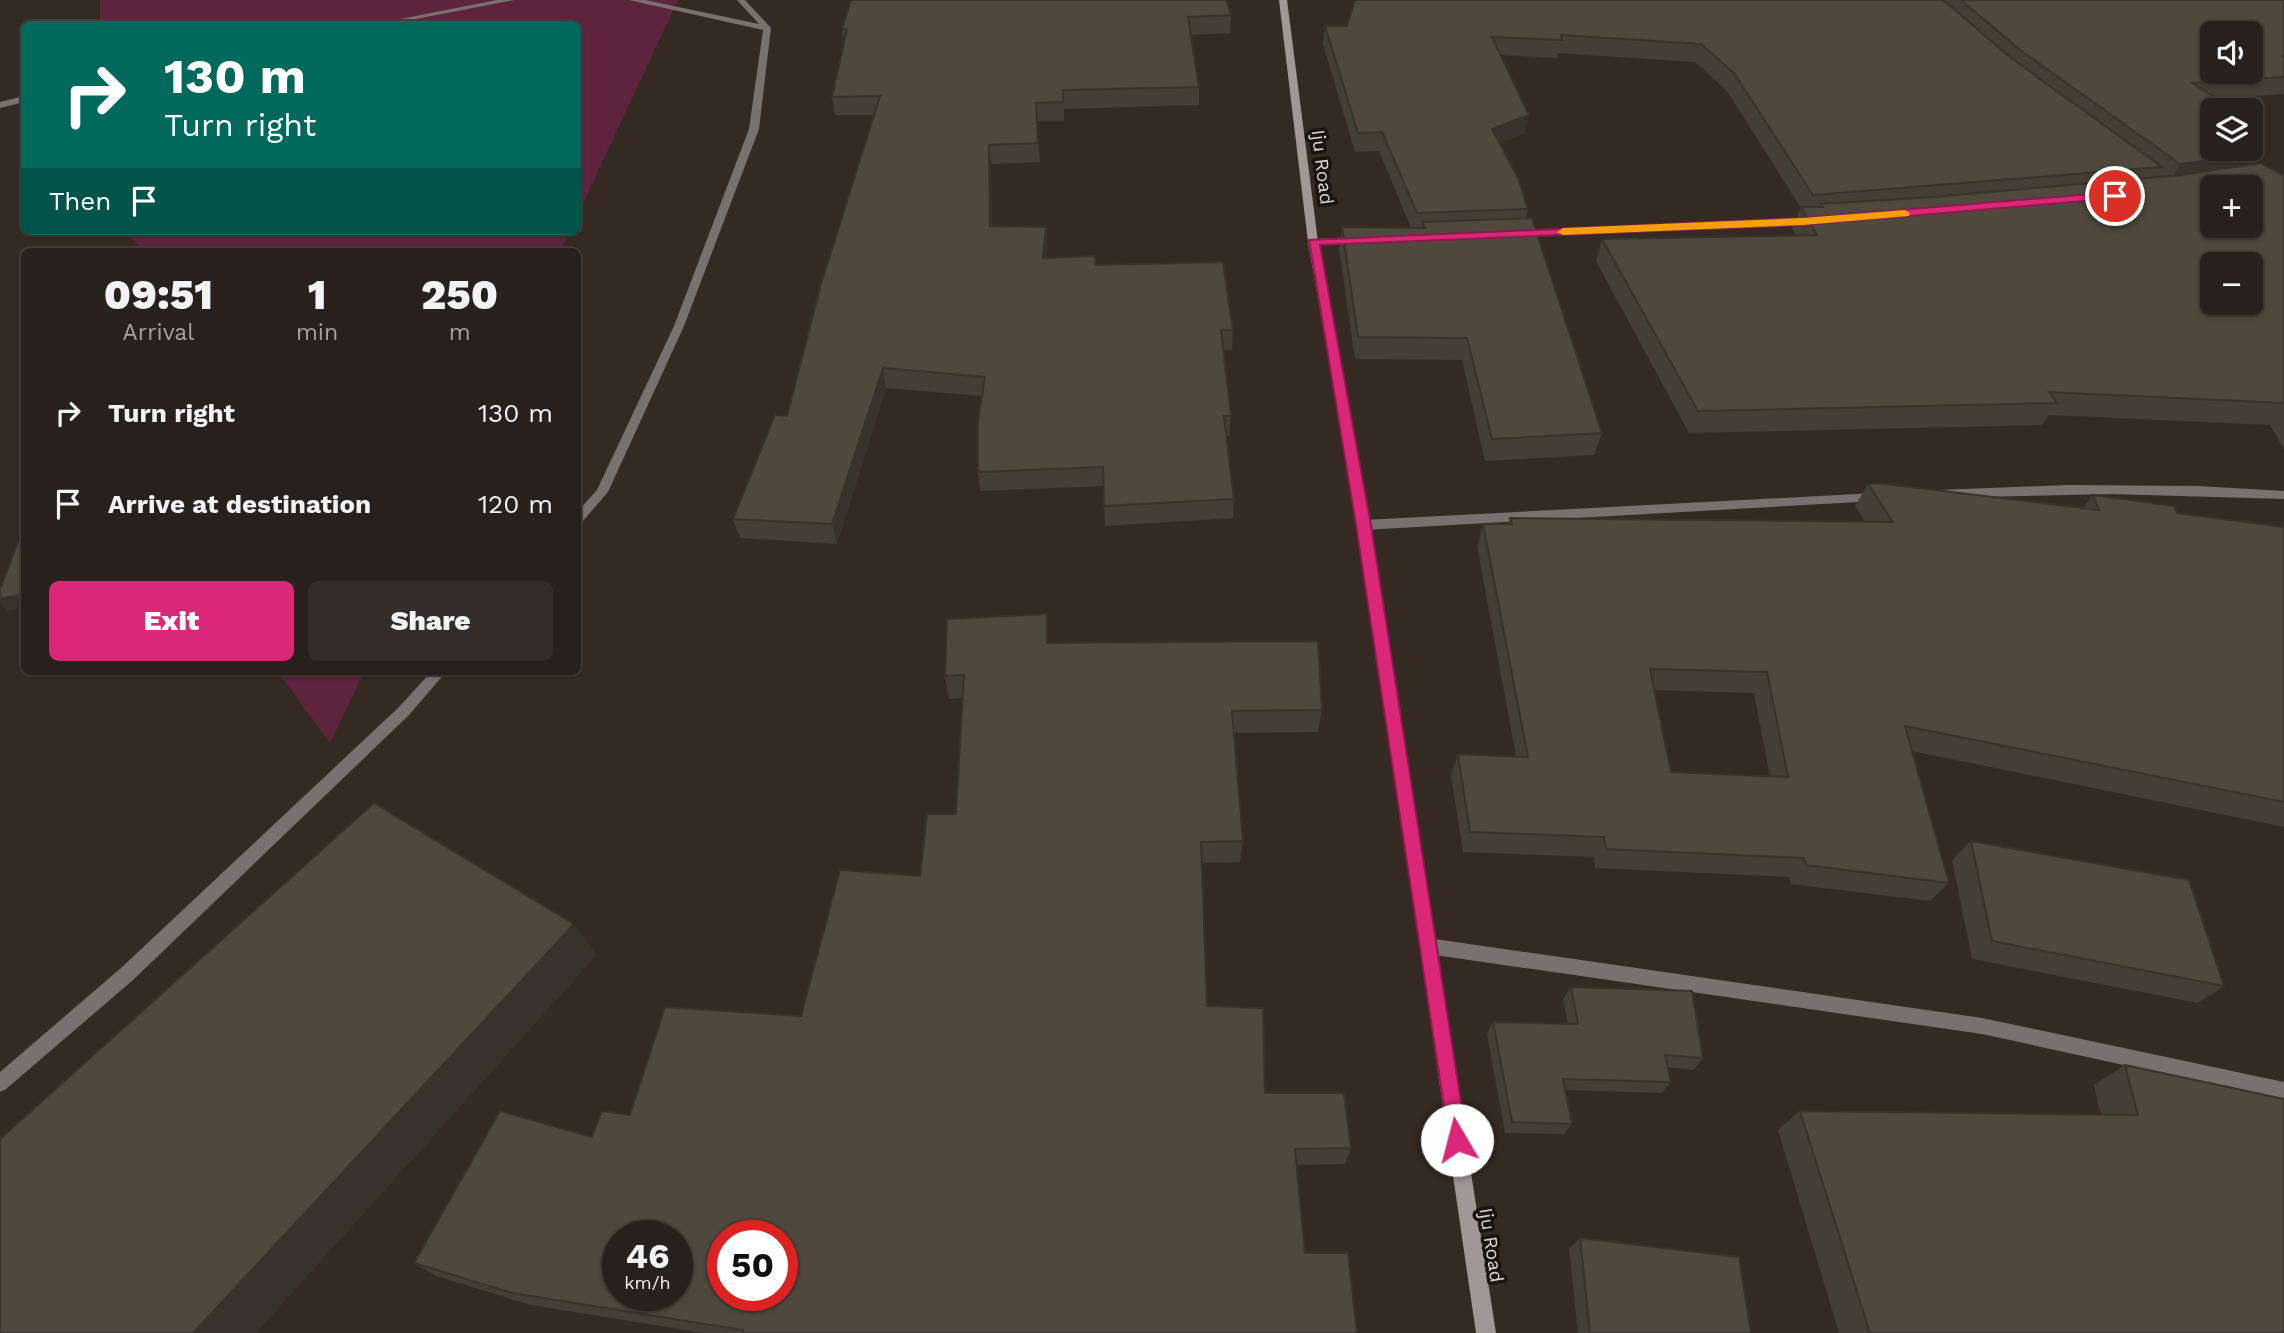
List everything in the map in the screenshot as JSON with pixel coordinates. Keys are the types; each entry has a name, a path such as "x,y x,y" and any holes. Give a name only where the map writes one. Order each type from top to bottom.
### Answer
{"main road":[{"name":"Iju Road","path":"1283,0 1313,242 1364,525 1486,1333"}],"street":[{"path":"395,21 510,0"},
{"path":"633,0 767,28"},
{"path":"741,0 767,28"},
{"path":"581,515 601,492 679,326 754,129 767,28"},
{"path":"0,105 21,100"},
{"path":"1509,234 1830,219"},
{"path":"1313,242 1369,240"},
{"path":"1931,494 2049,489 2211,490 2284,495"},
{"path":"1364,525 1891,496"},
{"path":"0,1083 137,965 404,711 436,675"},
{"path":"1428,946 1982,1026 2284,1091"}],"shaded area":[{"path":"100,0 678,0 581,208 581,21 100,21"},
{"path":"128,235 568,235 562,248 140,248"},
{"path":"280,675 363,675 330,743"}],"building":[{"path":"851,0 1226,0 1231,15 1188,17 1199,87 1063,90 1063,102 1036,103 1038,143 989,145 990,226 1046,227 1043,258 1095,256 1095,265 1223,262 1233,330 1221,330 1231,416 1224,416 1234,499 1104,506 1103,467 978,472 978,420 985,377 883,368 832,524 733,519 775,415 787,416 821,284 880,96 832,97 847,29 842,29"},
{"path":"1355,0 1943,0 2011,58 2162,167 1813,195 1734,73 1701,44 1561,35 1562,40 1492,37 1529,115 1492,129 1518,178 1528,209 1417,213 1382,132 1358,133 1325,26 1347,26"},
{"path":"1961,0 2284,0 2284,77 2263,78 2263,21 2200,21 2200,82 2192,83 2216,98 2200,98 2200,161 2203,161 2180,164 2020,50"},
{"path":"2261,163 2284,176 2284,403 2049,392 2057,403 1698,411 1602,239 1817,235 1801,207 2182,175"},
{"path":"1532,218 1602,433 1492,439 1467,338 1358,337 1342,227 1425,228 1422,222"},
{"path":"1868,484 2099,510 2093,495 2174,506 2177,513 2284,527 2284,802 1905,726 1949,883 1806,865 1804,858 1606,849 1604,837 1470,832 1458,754 1528,757 1483,524 1512,524 1510,518 1893,522","holes":["1650,669 1767,672 1788,777 1671,772"]},
{"path":"21,541 21,595 0,599 0,589 18,542"},
{"path":"1047,614 1047,643 1318,641 1322,710 1232,711 1243,841 1201,842 1207,1006 1263,1008 1265,1093 1344,1093 1351,1148 1295,1149 1305,1253 1348,1253 1357,1333 743,1333 743,1330 624,1311 693,1311 693,1220 602,1220 602,1307 512,1293 414,1263 500,1111 592,1137 602,1111 630,1115 665,1007 801,1016 840,870 920,876 927,814 956,814 964,675 945,676 947,619"},
{"path":"374,803 574,924 193,1333 0,1333 0,1139"},
{"path":"1971,841 2189,880 2224,986 1992,941"},
{"path":"1571,987 1692,991 1703,1058 1665,1055 1671,1082 1563,1079 1572,1124 1512,1122 1493,1022 1578,1024"},
{"path":"2125,1065 2284,1099 2284,1333 1870,1333 1800,1111 2138,1115"},
{"path":"1580,1238 1739,1257 1751,1333 1590,1333"}],"slow traffic":[{"path":"1563,232 1803,222 1905,213"}],"route":[{"path":"1457,1140 1364,525 1313,242 1803,222 2115,196"}]}
